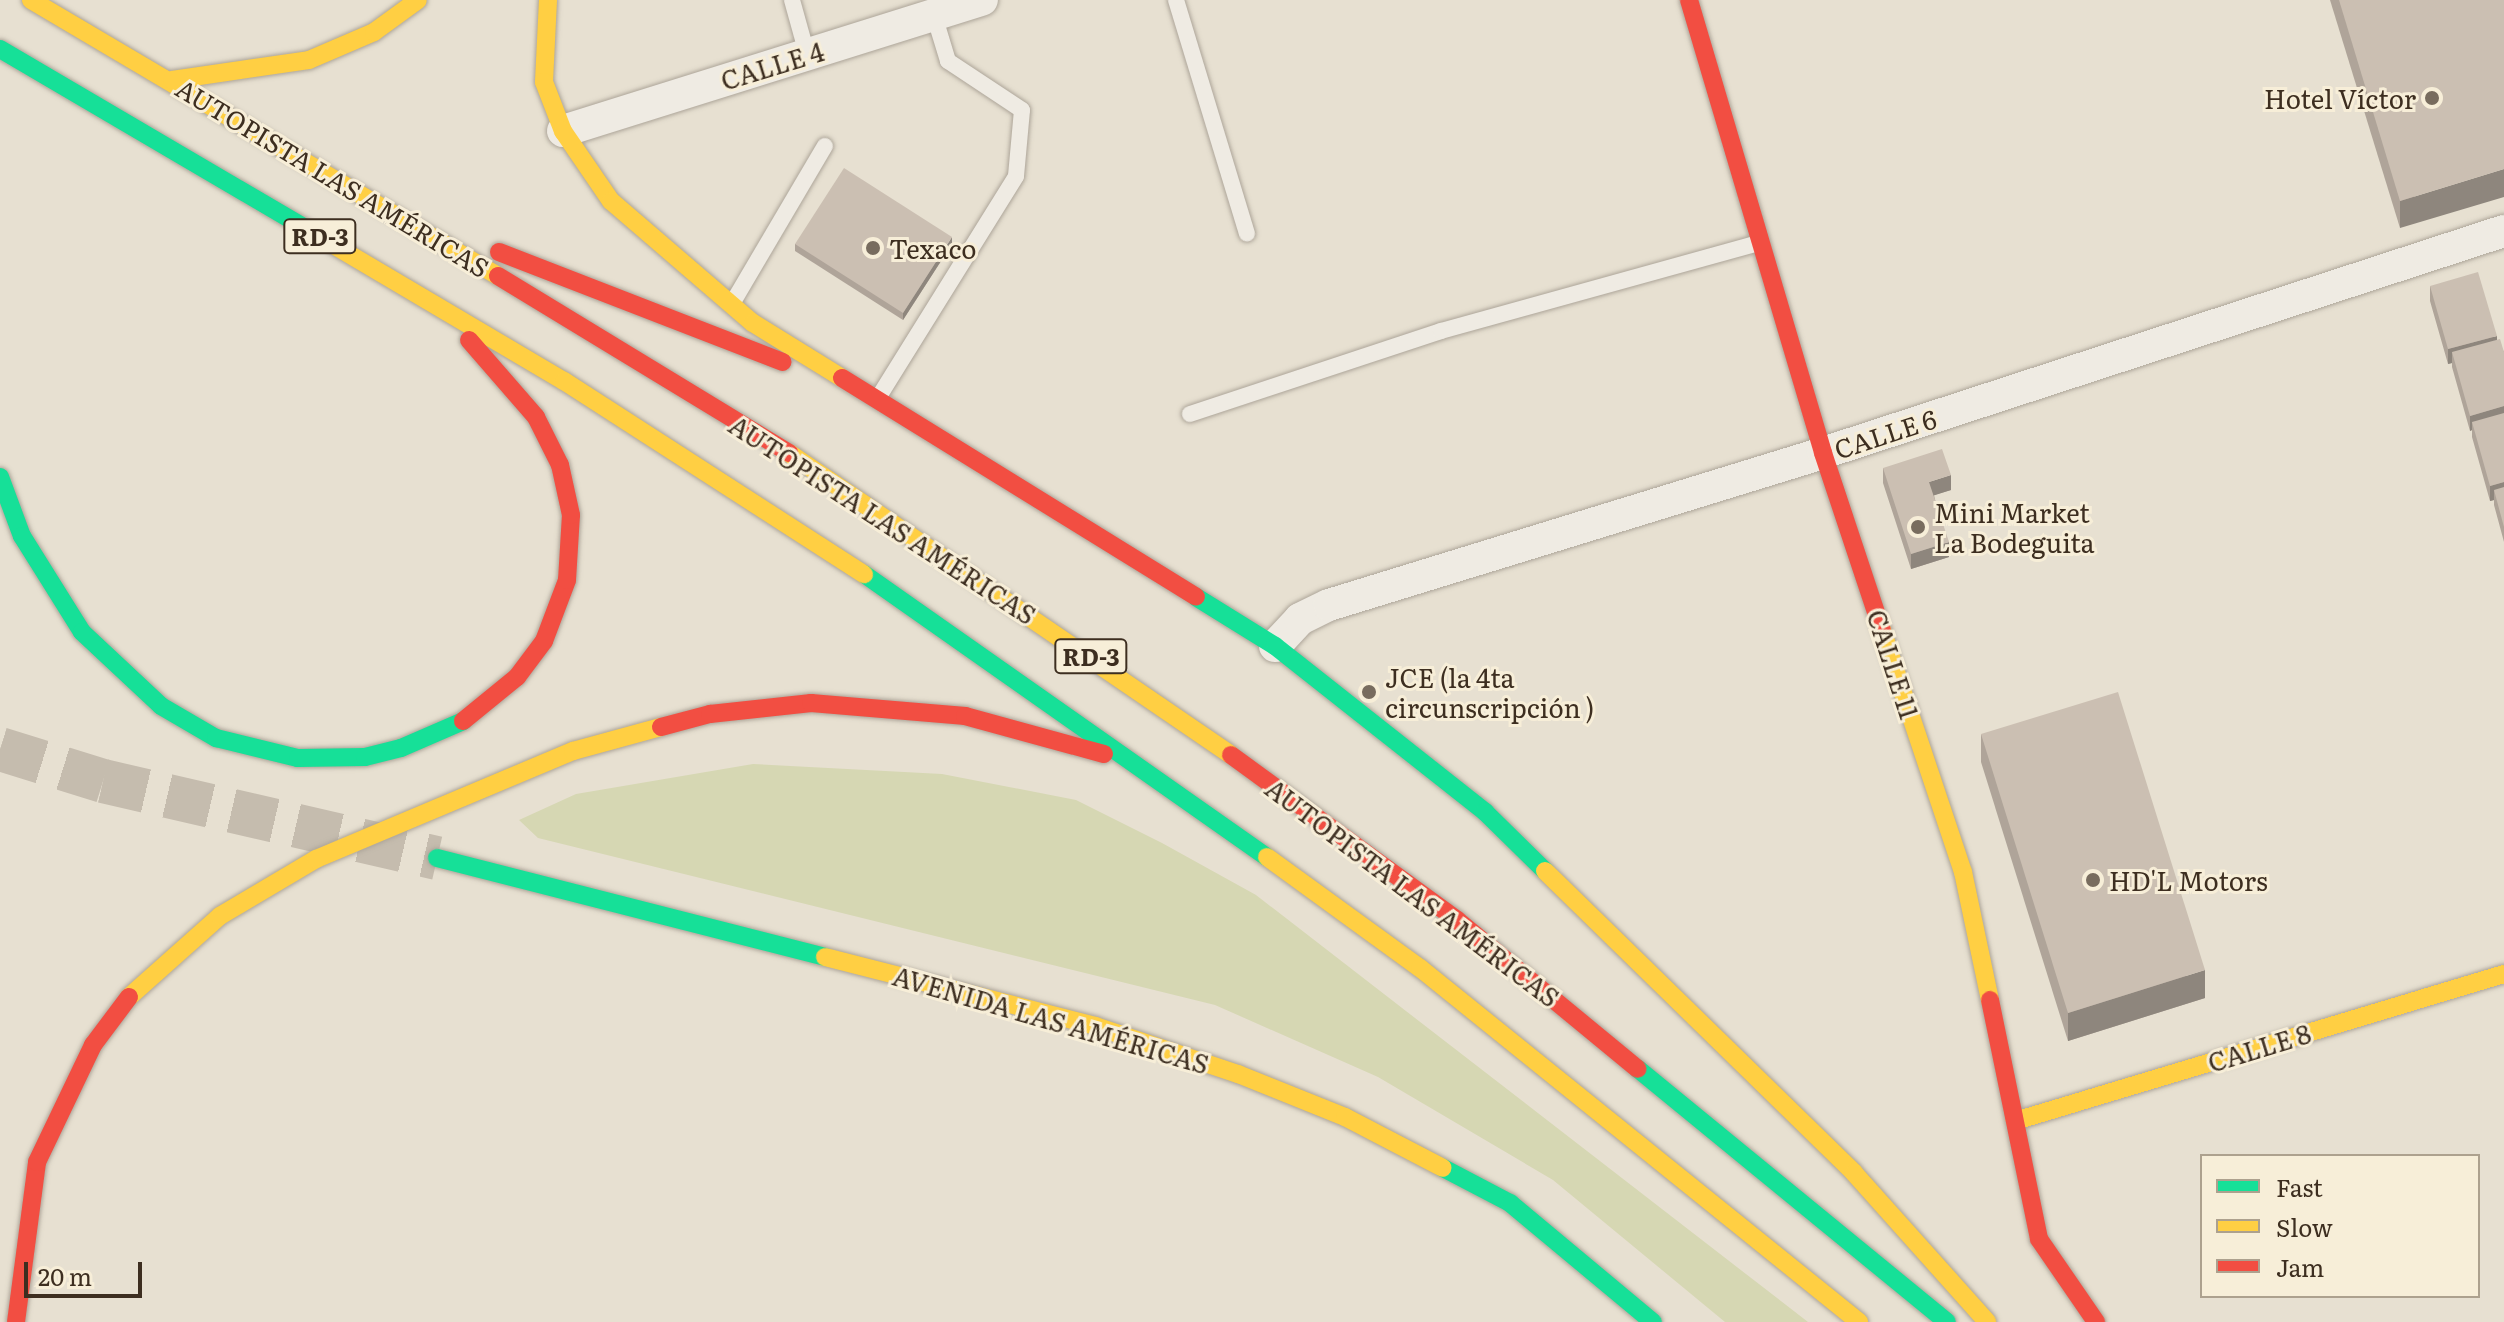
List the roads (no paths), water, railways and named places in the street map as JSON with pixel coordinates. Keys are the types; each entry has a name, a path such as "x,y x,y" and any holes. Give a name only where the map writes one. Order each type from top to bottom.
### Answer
{"main road":[{"name":"AUTOPISTA LAS AMÉRICAS","path":"31,0 375,201 852,491 1171,711 1457,920 1947,1322"},
{"path":"172,80 309,60 374,32 418,0"},
{"path":"548,0 544,82 563,131 611,201 732,304 877,400 1275,646 1485,812 1854,1173 1987,1322"},
{"name":"CALLE 11","path":"1689,0 1823,453 1963,872 2039,1239 2096,1322"},
{"name":"RD-3","path":"0,49 114,112 449,317 564,381 822,545 1137,763 1420,968 1859,1322"},
{"path":"375,201 877,400"},
{"path":"0,477 22,536 82,632 161,706 216,738 265,753 330,761 401,748 459,724 517,677 544,641 567,580 571,515 549,441 536,417 449,317"},
{"path":"16,1322 37,1162 93,1045 131,994 184,945 220,916 316,859 458,795 573,751 710,714 811,703 965,716 1137,763"},
{"name":"AVENIDA LAS AMÉRICAS","path":"437,858 1095,1026 1238,1074 1345,1117 1510,1203 1653,1322"},
{"name":"CALLE 8","path":"2015,1121 2504,974"}],"street":[{"name":"CALLE 4","path":"563,131 982,0"},
{"name":"CALLE 6","path":"1275,646 1300,619 1329,605 1823,453 2504,231"}],"lane":[{"path":"792,0 807,54"},
{"path":"1176,0 1247,233"},
{"path":"877,400 1016,176 1022,110 948,61 934,15"},
{"path":"732,304 825,146"},
{"path":"1190,414 1441,331 1761,242"}],"tunnel":[{"path":"0,749 103,781 437,858"}],"place":[{"name":"Hotel Víctor","path":"2432,98"},
{"name":"Texaco","path":"873,248"},
{"name":"Mini Market La Bodeguita","path":"1918,527"},
{"name":"JCE (la 4ta circunscripción )","path":"1369,692"},
{"name":"HD'L Motors","path":"2093,880"}]}
